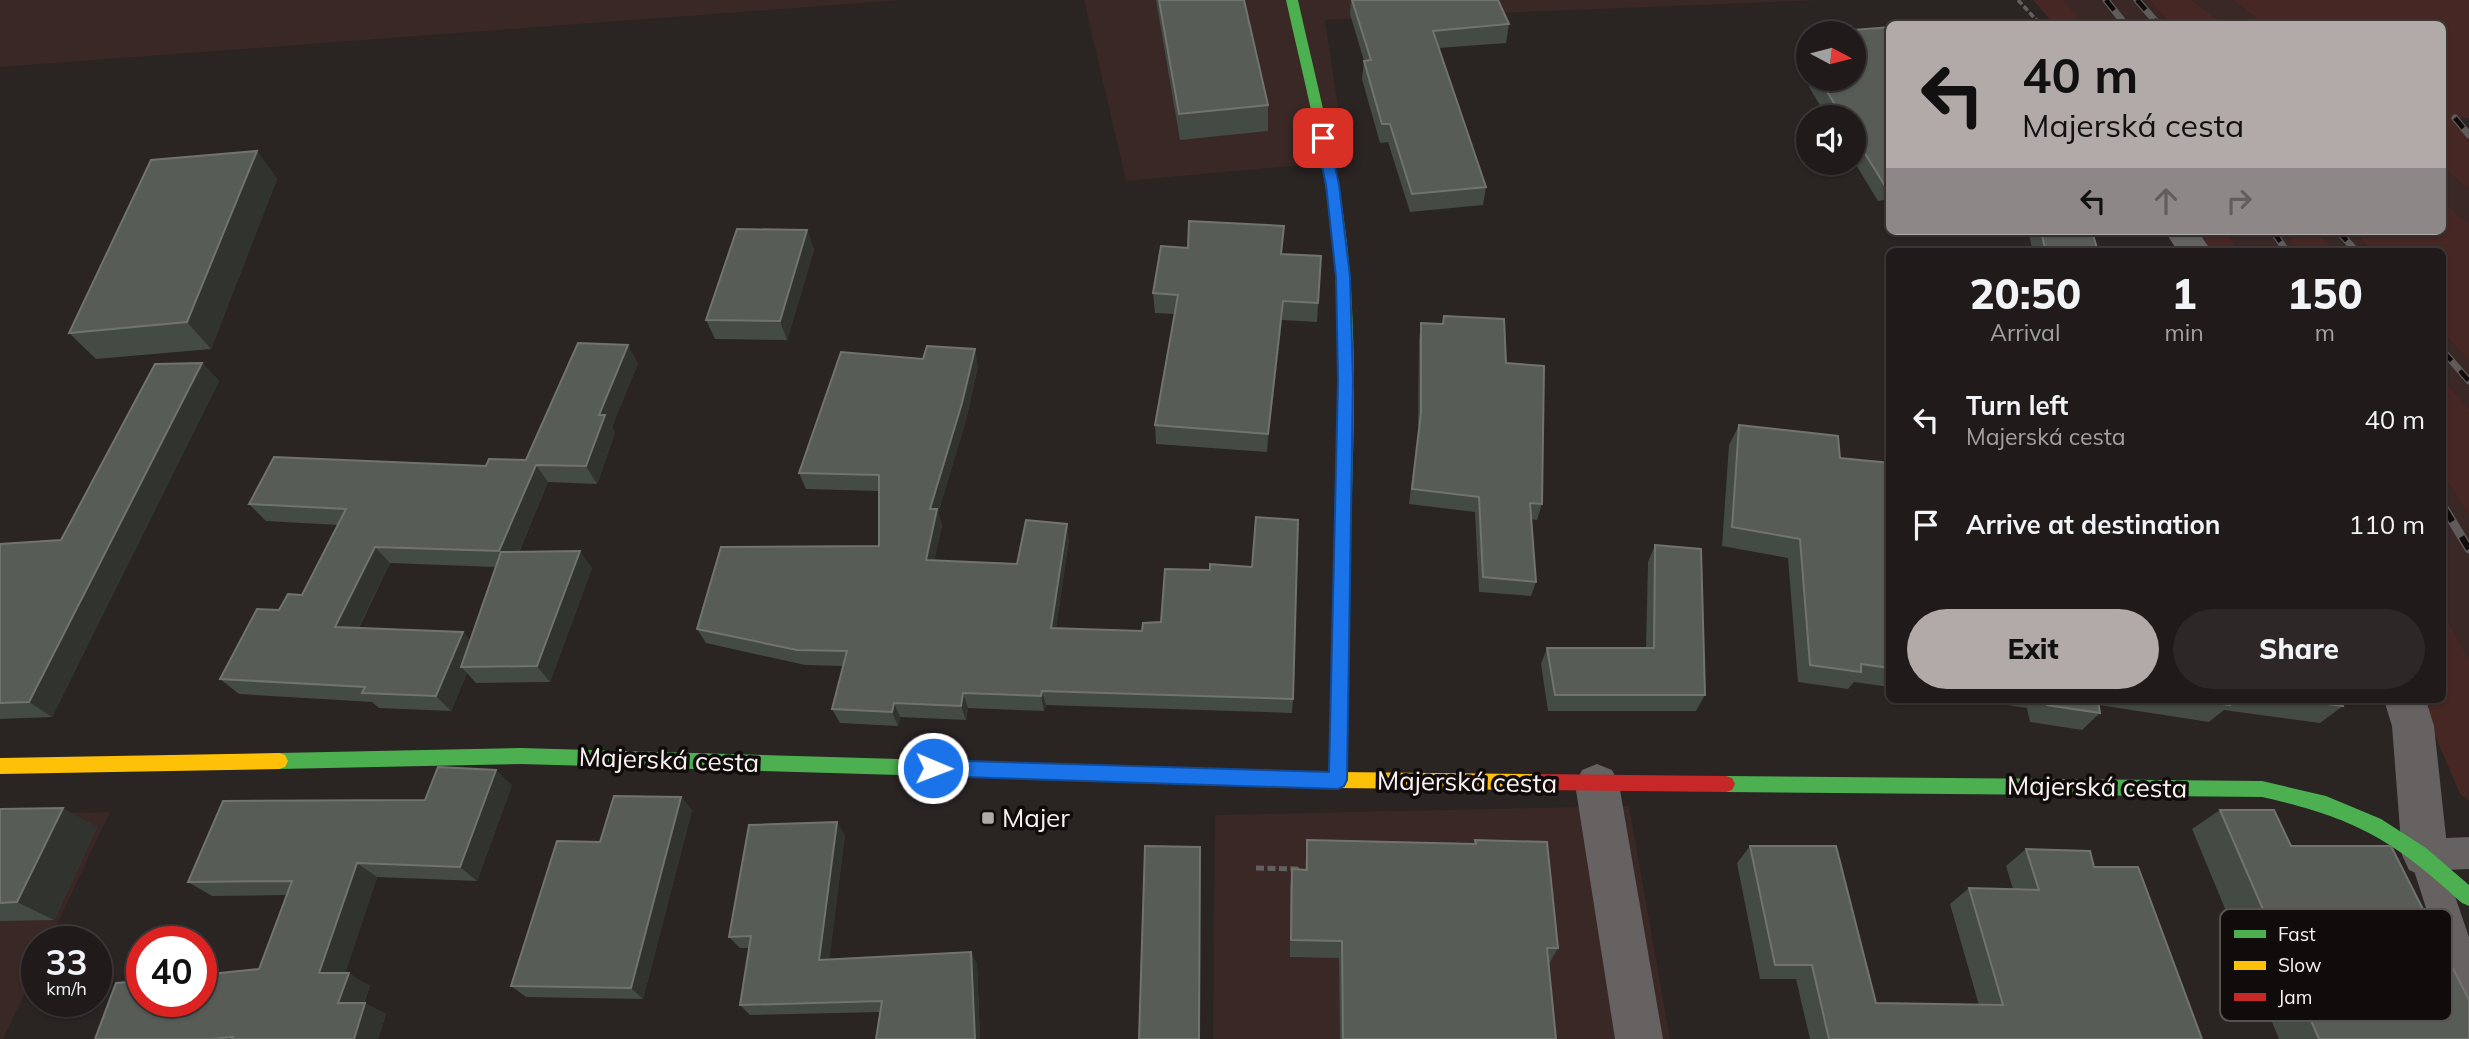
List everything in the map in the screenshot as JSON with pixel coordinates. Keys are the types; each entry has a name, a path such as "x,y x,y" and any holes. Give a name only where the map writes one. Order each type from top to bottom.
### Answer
{"street":[{"name":"Majerská cesta","path":"1293,0 1332,185 1343,277 1345,380 1338,780"},
{"path":"2406,703 2413,726 2425,855"},
{"name":"Majerská cesta","path":"0,766 521,756 1338,780 2262,789 2319,800 2376,822 2425,855 2469,897"},
{"path":"1597,784 1639,1039"}],"lane":[{"path":"2443,909 2425,855 2469,853"},
{"path":"2452,937 2469,989"}],"path":[{"path":"2018,0 2037,21"},
{"path":"1256,868 1297,869 1297,878"}],"shaded area":[{"path":"0,0 902,0 0,67"},
{"path":"1084,0 1822,0 1325,20 1346,161 1126,181"},
{"path":"2033,0 2065,0 2079,21 2051,21"},
{"path":"2065,0 2149,0 2168,21 2079,21"},
{"path":"2149,0 2192,0 2219,21 2168,21"},
{"path":"2192,0 2233,0 2260,21 2218,21"},
{"path":"2233,0 2469,0 2469,118 2456,119 2469,142 2469,189 2446,170 2446,21 2260,21"},
{"path":"2446,170 2469,189 2469,227 2446,208"},
{"path":"2446,205 2469,224 2469,361 2446,335 2446,248 2369,248 2357,235 2446,235"},
{"path":"2201,235 2229,235 2237,248 2210,248"},
{"path":"2229,235 2288,235 2296,248 2237,248"},
{"path":"2288,235 2320,235 2332,248 2296,248"},
{"path":"2320,235 2357,235 2369,248 2332,248"},
{"path":"2446,335 2469,361 2469,409 2446,382"},
{"path":"2446,382 2469,409 2469,516 2446,479"},
{"path":"2446,479 2469,516 2469,659 2446,618"},
{"path":"2446,618 2469,659 2469,800 2460,794 2421,703 2446,703"},
{"path":"1629,806 1670,1039 1213,1039 1215,815"},
{"path":"110,812 56,926 21,926 21,1001 3,1039 0,1039 0,814"}],"building":[{"path":"1159,0 1244,0 1268,105 1179,114"},
{"path":"1352,0 1498,0 1509,24 1433,31 1486,187 1412,194 1390,124 1382,124 1364,61 1371,60"},
{"path":"1886,27 1886,186 1866,155 1866,105 1835,105 1827,91 1866,91 1866,29"},
{"path":"257,151 187,322 69,333 151,160"},
{"path":"1189,221 1284,226 1281,254 1321,256 1318,303 1283,301 1268,434 1155,425 1178,295 1153,293 1161,246 1188,248"},
{"path":"737,229 807,230 780,321 706,320"},
{"path":"2042,235 2093,235 2097,248 2045,248"},
{"path":"1444,316 1504,319 1506,363 1544,366 1542,504 1530,503 1536,582 1483,577 1479,497 1412,489 1421,413 1421,323 1443,324"},
{"path":"578,343 628,345 599,415 605,415 586,466 536,465 499,551 375,547 335,627 463,632 436,696 362,693 365,687 220,679 257,609 279,610 288,594 302,595 346,509 249,504 274,457 486,466 489,459 526,460"},
{"path":"927,346 975,349 962,403 930,509 937,509 926,560 1017,564 1026,520 1067,524 1051,628 1142,631 1143,623 1161,622 1165,569 1210,570 1210,564 1252,567 1256,517 1298,520 1293,699 1042,691 1041,696 963,693 961,706 894,703 892,712 832,709 847,651 797,650 697,629 721,547 879,546 879,475 799,473 841,352 923,359"},
{"path":"202,363 29,702 0,703 0,544 61,540 155,364"},
{"path":"1739,425 1838,436 1840,458 1886,463 1886,667 1861,664 1861,672 1810,665 1800,539 1732,527"},
{"path":"1655,545 1701,549 1705,695 1555,695 1547,648 1654,648"},
{"path":"580,551 537,666 461,667 501,552"},
{"path":"2098,703 2100,713 2047,705"},
{"path":"2320,703 2342,703 2343,706"},
{"path":"438,767 496,770 460,867 357,863 319,973 349,973 338,1003 365,1003 354,1039 95,1039 103,1017 112,1017 112,994 116,983 126,982 126,1017 217,1017 217,973 259,969 292,881 188,882 223,801 425,800"},
{"path":"614,796 681,797 631,988 511,986 557,841 600,842"},
{"path":"63,808 17,902 0,903 0,809"},
{"path":"2220,810 2274,810 2291,846 2391,846 2423,909 2263,909"},
{"path":"837,822 819,960 971,952 975,1039 876,1039 882,1001 740,1005 751,936 729,937 749,825"},
{"path":"1307,840 1476,844 1475,840 1547,842 1558,948 1547,948 1556,1039 1343,1039 1342,941 1291,940 1292,869 1307,870"},
{"path":"1145,846 1200,847 1199,1039 1139,1039"},
{"path":"1750,846 1836,846 1876,1003 2003,1005 1969,888 2039,890 2026,849 2090,851 2094,867 2138,867 2202,1039 1829,1039 1812,965 1775,965"},
{"path":"2452,966 2469,1000 2469,1039 2319,1039 2311,1021 2452,1021"}],"railway":[{"path":"2106,0 2123,21"},
{"path":"2137,0 2155,21"},
{"path":"2455,118 2469,135"},
{"path":"2276,235 2284,248"},
{"path":"2342,235 2353,248"},
{"path":"2446,354 2469,381"},
{"path":"2446,511 2469,549"}],"traffic: fast":[{"path":"1292,0 1330,173 1343,278 1346,400 1341,604"},
{"path":"279,761 521,756 1102,773"},
{"path":"1726,784 2262,789 2326,805 2375,825 2419,854 2469,897"}],"traffic: slow":[{"path":"0,766 279,761"},
{"path":"1102,773 1535,782"}],"traffic: jam":[{"path":"1338,780 1341,604"},
{"path":"1535,782 1726,784"}],"place":[{"name":"Majer","path":"988,818"}],"route":[{"path":"933,768 1338,780 1345,380 1343,277 1332,185 1323,138"}]}
